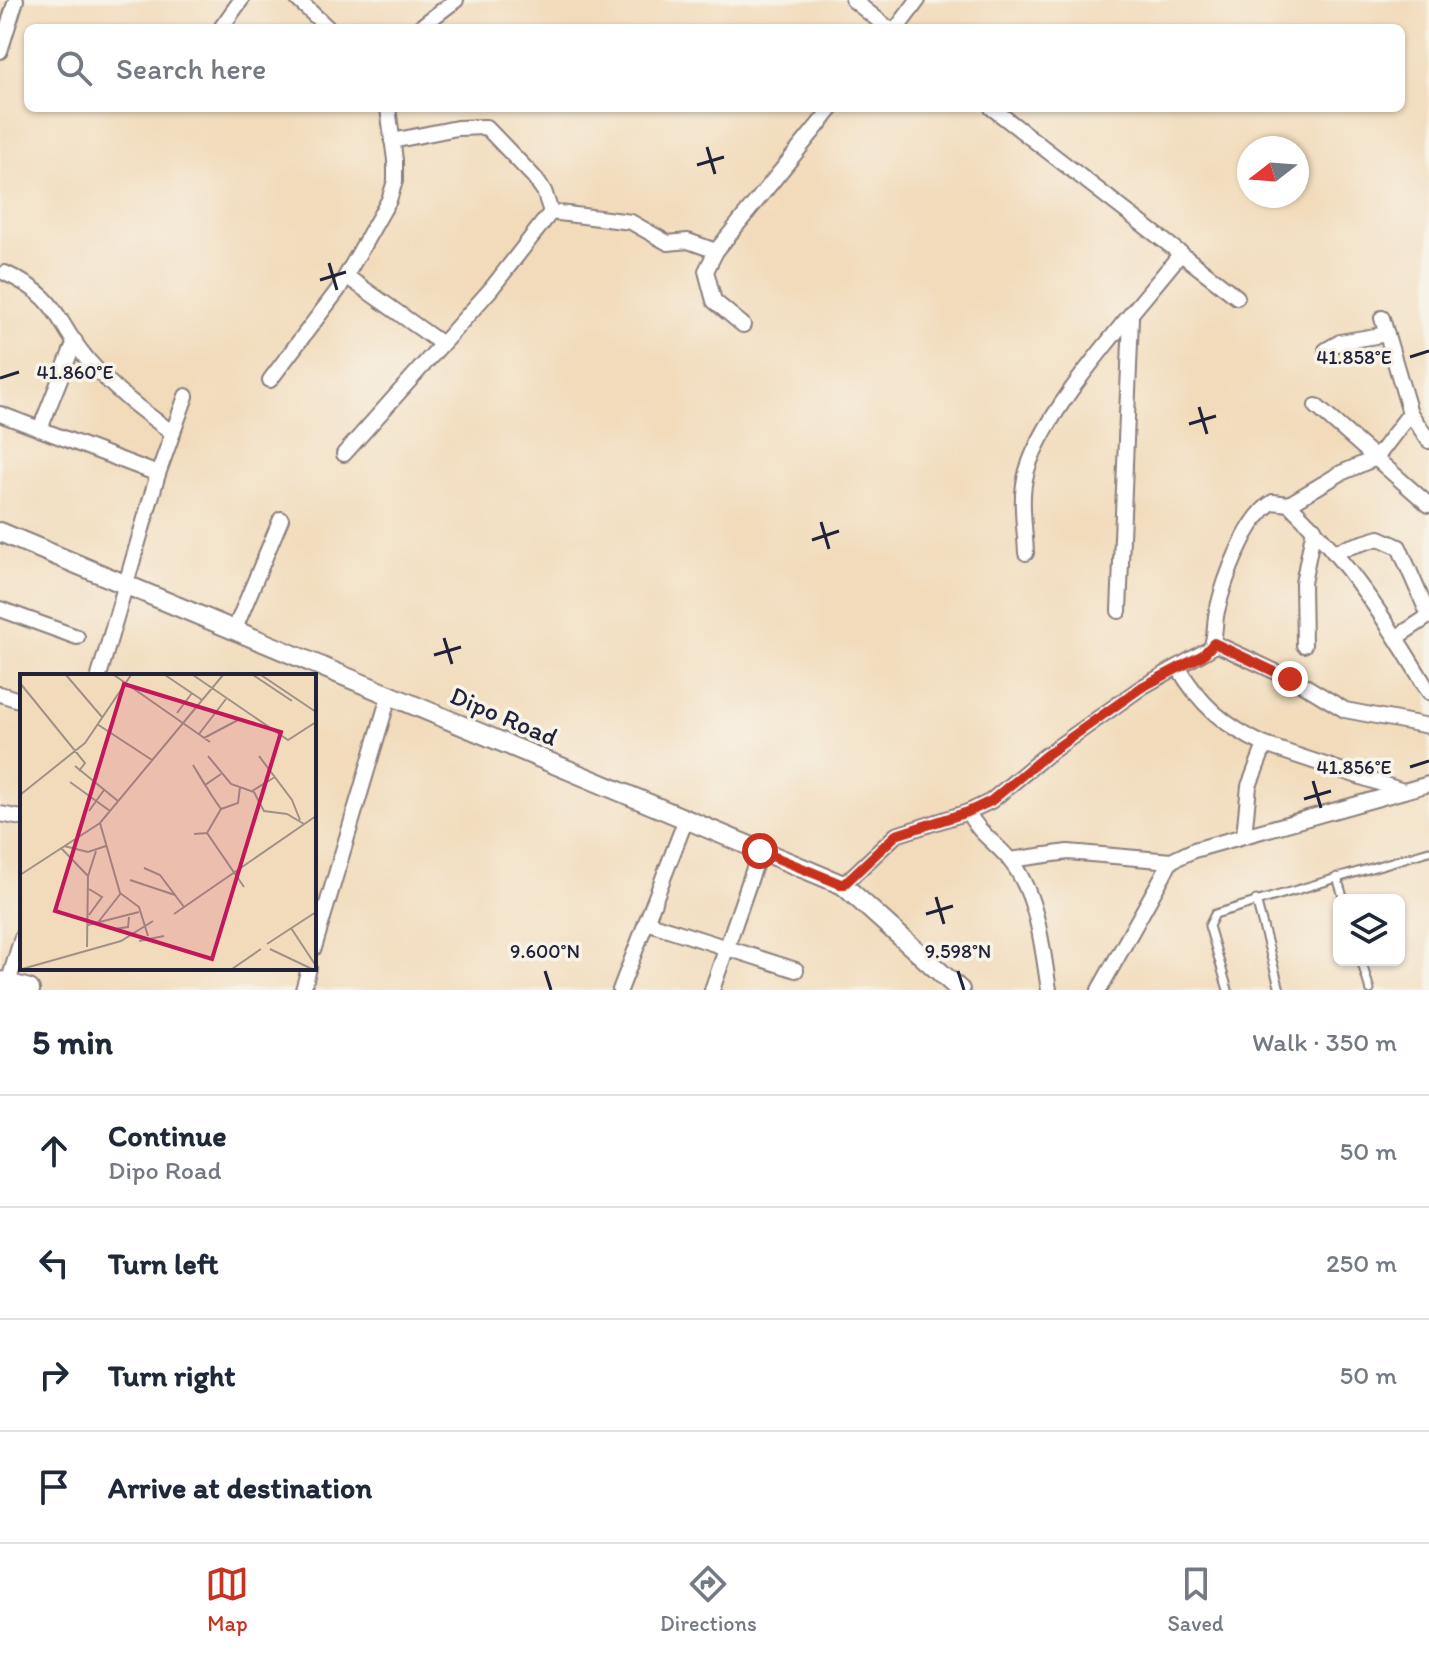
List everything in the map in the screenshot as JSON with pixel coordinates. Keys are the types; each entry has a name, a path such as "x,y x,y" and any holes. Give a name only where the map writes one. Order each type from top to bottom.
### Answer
{"main road":[{"name":"Dipo Road","path":"0,532 390,693 483,737 843,885 960,990"},
{"path":"5,985 29,990"}],"street":[{"path":"0,51 16,0"},
{"path":"224,24 241,0"},
{"path":"298,0 324,24"},
{"path":"424,24 456,0"},
{"path":"853,0 883,24"},
{"path":"900,24 918,0"},
{"path":"270,380 346,276 389,200 395,181 388,112"},
{"path":"743,325 723,311 709,290 706,271 716,251 829,112"},
{"path":"997,112 1237,297"},
{"path":"392,141 457,128 486,127 534,177 544,191 551,212"},
{"path":"551,212 631,222 668,243 688,241 716,251"},
{"path":"442,344 344,454 372,422 491,289 551,212"},
{"path":"1026,553 1025,477 1038,446 1089,364 1131,318 1181,253"},
{"path":"5,273 46,297 75,341 118,391 173,433"},
{"path":"346,276 442,344"},
{"path":"1119,611 1131,318"},
{"path":"1382,318 1410,413 1429,441"},
{"path":"1326,350 1340,342 1387,334"},
{"path":"40,429 75,341"},
{"path":"100,674 158,474 186,396"},
{"path":"1316,406 1429,505"},
{"path":"1289,504 1341,473 1376,458 1410,413"},
{"path":"0,414 158,474"},
{"path":"843,885 896,835 968,812 991,801 1045,756 1142,687 1203,655 1214,643 1217,612 1245,538 1266,506 1273,502 1289,504 1336,551 1397,637 1429,692"},
{"path":"234,631 281,519"},
{"path":"1304,645 1303,583 1314,528"},
{"path":"1336,551 1379,538 1399,547 1429,616 1397,637"},
{"path":"0,609 77,637"},
{"path":"1214,643 1302,684 1345,710 1429,726"},
{"path":"1178,667 1195,696 1239,733 1265,745 1403,791"},
{"path":"316,941 390,693"},
{"path":"0,694 20,700"},
{"path":"1244,836 1249,786 1265,745"},
{"path":"1010,860 1068,852 1171,861 1194,850 1429,784"},
{"path":"968,812 982,834 1010,860 1032,906 1049,990"},
{"path":"0,814 20,818"},
{"path":"620,990 686,819"},
{"path":"712,990 760,851"},
{"path":"1099,990 1171,861"},
{"path":"646,922 796,970"},
{"path":"5,985 20,943"},
{"path":"303,990 308,970"}],"lane":[{"path":"1228,990 1209,926 1215,914 1429,851"},
{"path":"1337,877 1342,894"},
{"path":"1256,900 1280,990"},
{"path":"1363,966 1370,990"}],"route":[{"path":"760,851 843,885 886,841 991,801 1045,756 1142,687 1203,655 1214,643 1290,679"}]}
